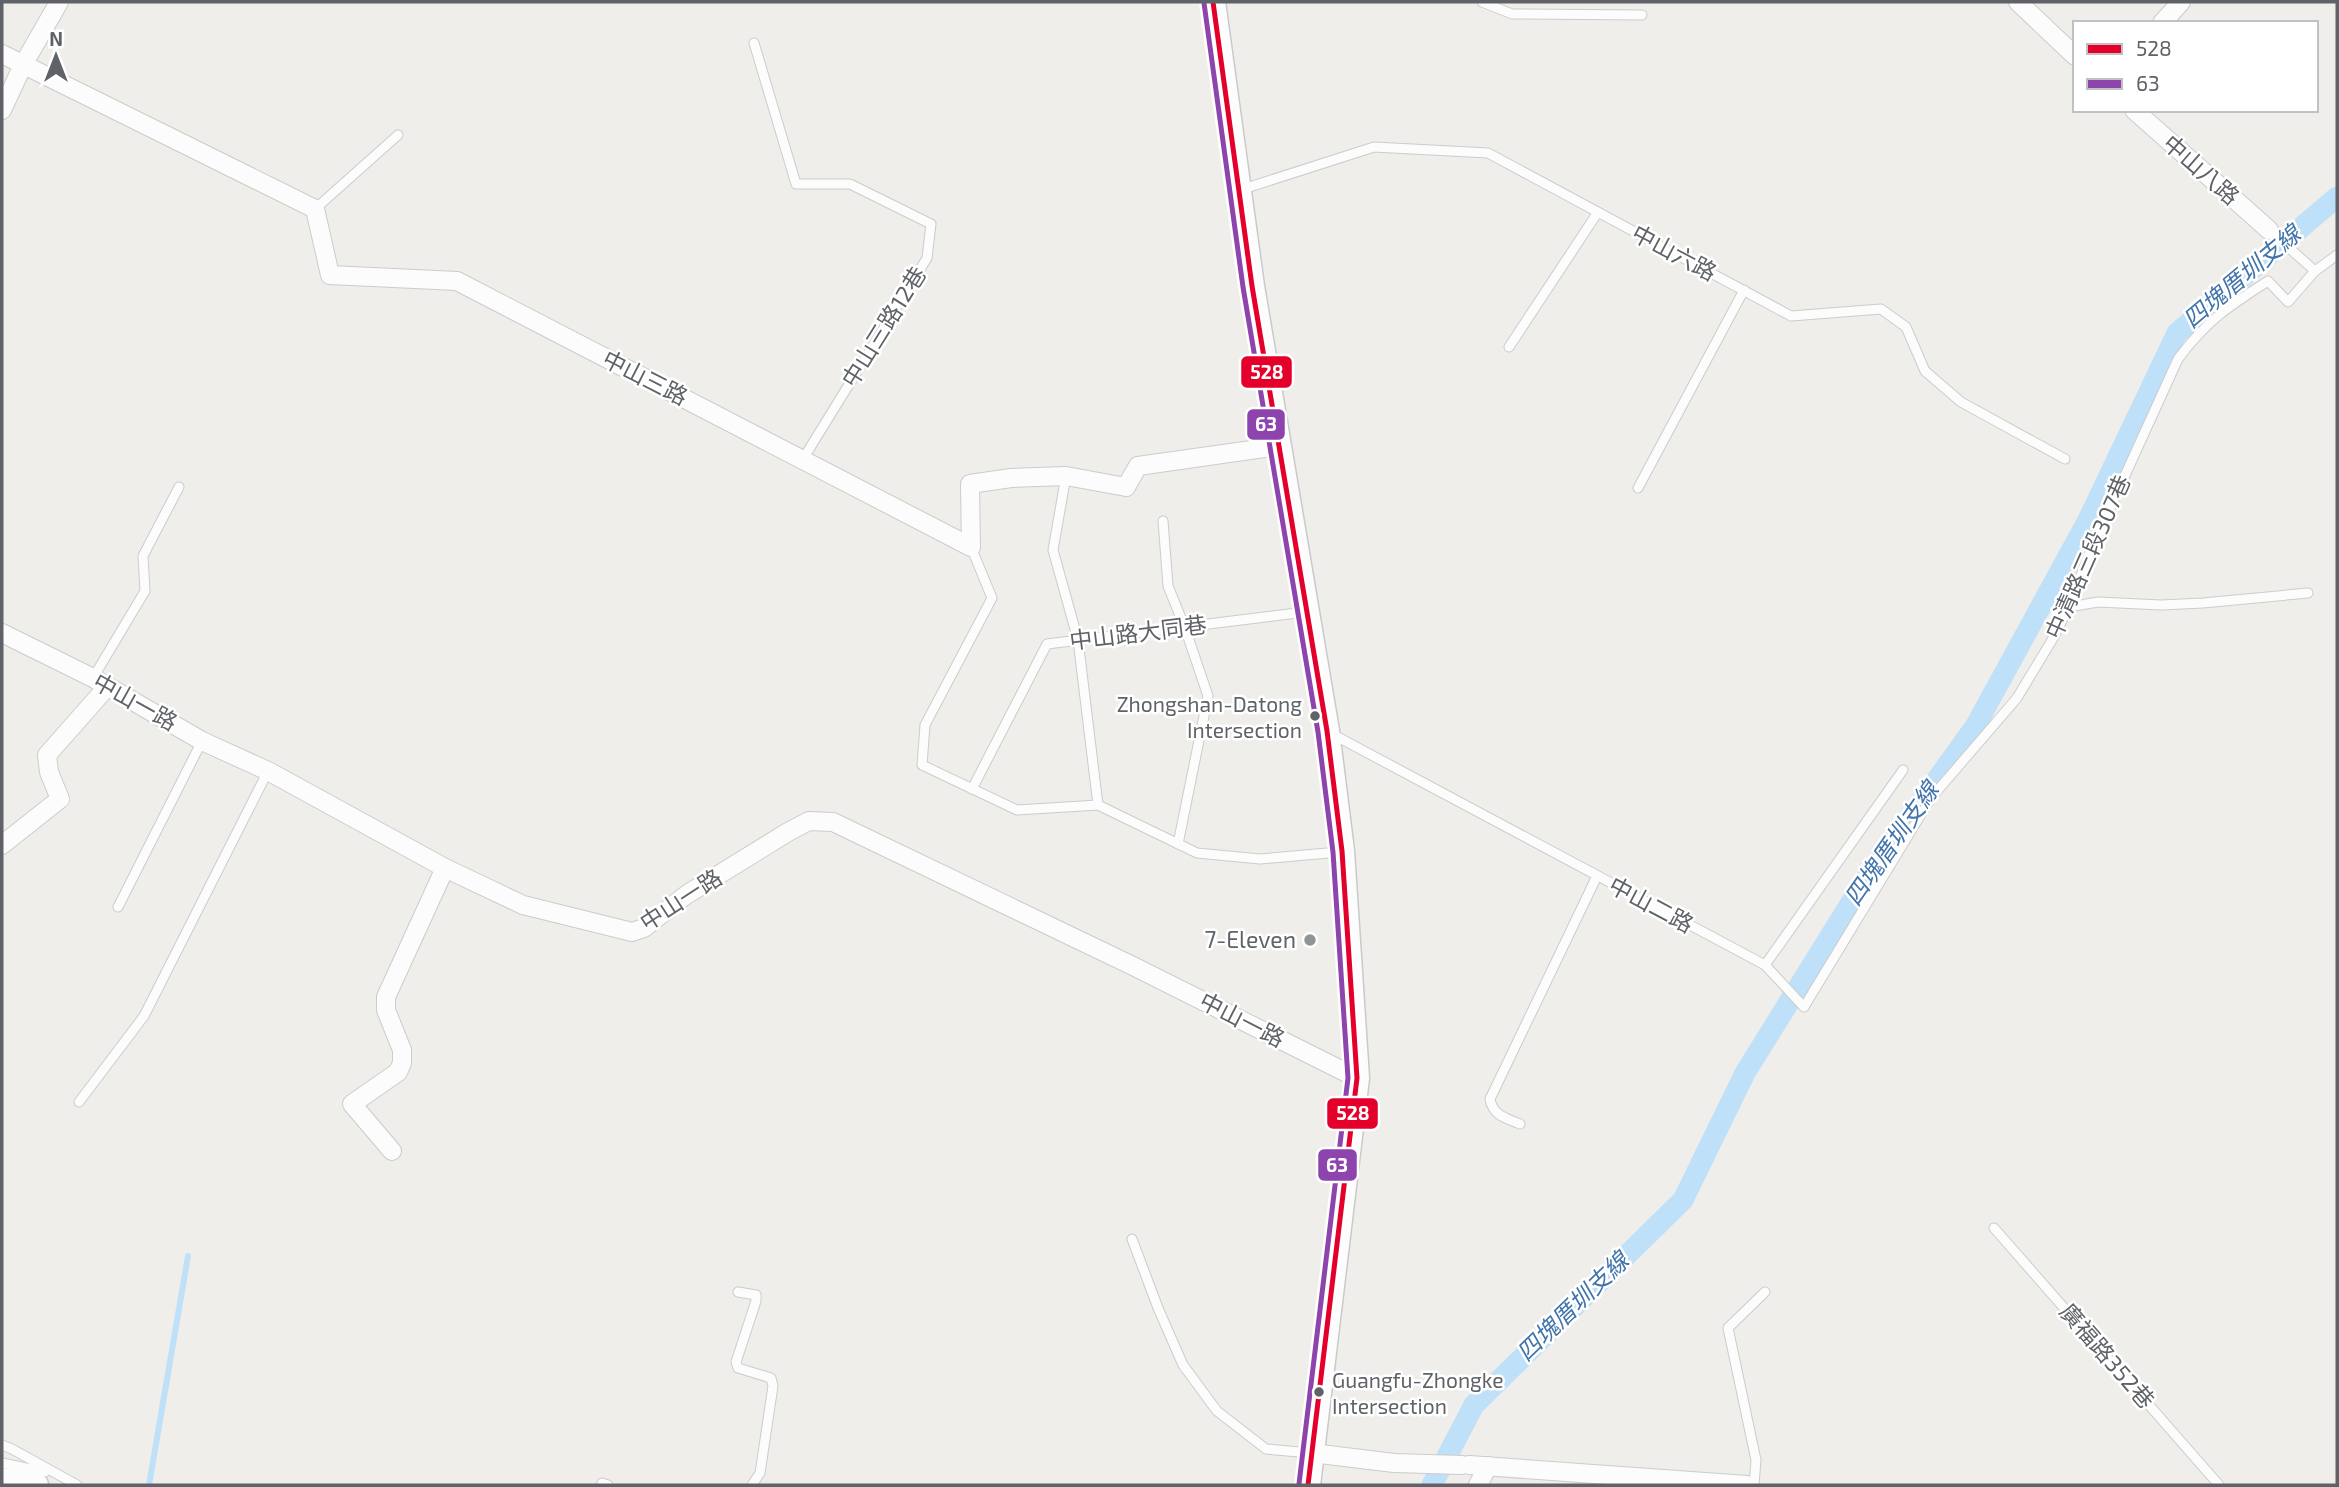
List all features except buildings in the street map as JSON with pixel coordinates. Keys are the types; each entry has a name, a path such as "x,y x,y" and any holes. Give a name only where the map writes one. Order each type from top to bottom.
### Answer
{"main road":[{"path":"1213,2 1252,286 1327,731 1342,851 1357,1078 1308,1485"},
{"path":"2,1480 45,1479"}],"street":[{"path":"2,110 23,65 59,2"},
{"path":"2018,2 2073,54"},
{"path":"2164,21 2182,2"},
{"path":"2,54 314,209"},
{"name":"中山八路","path":"2136,112 2269,230"},
{"name":"中山三路","path":"314,209 330,275 457,281 971,547"},
{"path":"971,547 970,484 1012,478 1066,476 1125,487 1138,466 1279,446"},
{"name":"中山一路","path":"2,633 100,682 202,741 268,771 445,869 523,905 632,932 644,929 686,895 788,832 809,821 834,822 1357,1078"},
{"path":"2,845 60,799 49,772 47,755 100,682"},
{"path":"392,1151 352,1104 398,1072 402,1063 402,1051 386,1010 386,996 445,869"},
{"path":"1312,1453 1394,1462 1488,1466 1747,1485"},
{"path":"1478,1485 1488,1466"}],"lane":[{"path":"1482,2 1512,14 1642,15"},
{"name":"中山三路12巷","path":"754,43 796,184 850,184 931,224 927,258 803,459"},
{"path":"314,209 398,135"},
{"name":"中山六路","path":"1238,191 1374,147 1488,153 1791,316 1881,309 1906,327 1925,372 1961,402 2065,459"},
{"path":"1509,347 1598,212"},
{"path":"2269,230 2315,271"},
{"name":"中清路三段307巷","path":"1804,1007 1931,798 2017,698 2069,607 2087,559 2178,359 2217,314 2268,281 2288,302 2315,271 2337,255"},
{"path":"1638,488 1744,290"},
{"path":"1066,476 1053,550 1078,640 1098,806"},
{"path":"100,682 145,591 143,556 180,487"},
{"path":"1163,522 1168,586 1208,696 1178,844"},
{"path":"971,547 992,598 925,725 922,765 1017,810 1098,806 1197,853 1260,859 1342,851"},
{"path":"2069,607 2098,602 2161,605 2203,603 2308,593"},
{"name":"中山路大同巷","path":"972,789 1047,644 1307,611"},
{"name":"中山二路","path":"1327,731 1765,965 1804,1007"},
{"path":"118,907 202,741"},
{"path":"1765,965 1903,770"},
{"path":"79,1102 144,1016 268,771"},
{"path":"1520,1124 1498,1115 1492,1109 1490,1099 1493,1088 1597,876"},
{"name":"廣福路352巷","path":"1994,1228 2219,1485"},
{"path":"1132,1239 1183,1365 1217,1411 1266,1449 1312,1453"},
{"path":"738,1292 756,1295 757,1301 736,1363 738,1367 771,1378 773,1386 760,1473 752,1485"},
{"path":"1754,1485 1756,1460 1728,1328 1765,1292"},
{"path":"2,1445 12,1449 45,1479"},
{"path":"2,1463 45,1479 77,1485"}],"waterway":[{"name":"四塊厝圳支線","path":"1432,1485 1474,1405 1683,1200 1745,1073 1865,880 1976,725 2088,520 2177,333 2337,197"},
{"path":"149,1485 188,1256"}],"transit line":[{"name":"528","path":"1213,2 1252,286 1327,731 1342,851 1357,1078 1308,1485"},
{"name":"63","path":"1204,3 1243,287 1318,732 1333,852 1348,1078 1299,1484"}],"place":[{"name":"Zhongshan-Datong Intersection","path":"1315,716"},
{"name":"7-Eleven","path":"1310,940"},
{"name":"Guangfu-Zhongke Intersection","path":"1319,1392"}]}
